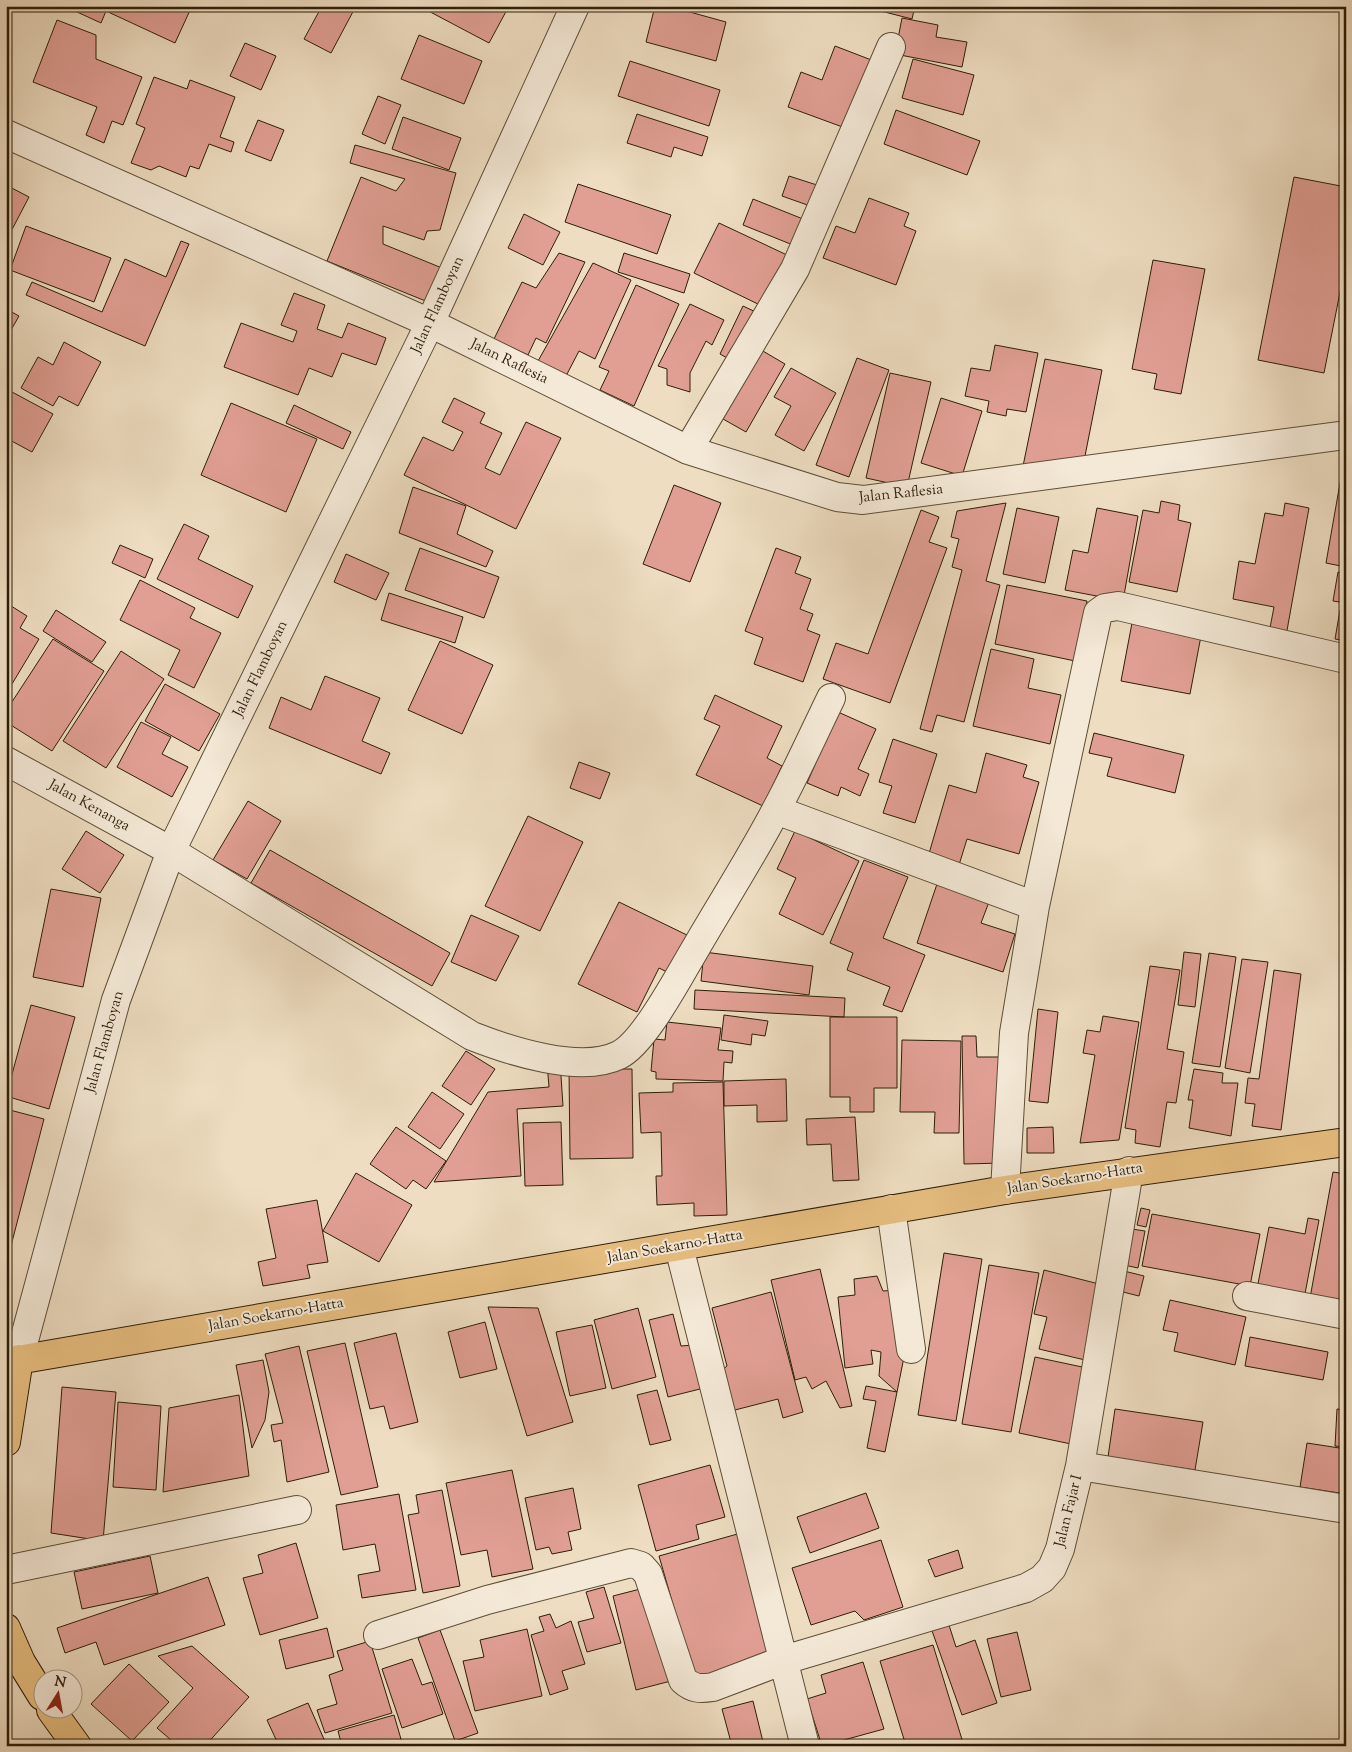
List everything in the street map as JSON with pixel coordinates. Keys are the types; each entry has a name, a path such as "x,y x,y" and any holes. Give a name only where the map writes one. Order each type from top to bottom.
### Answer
{"main road":[{"name":"Jalan Soekarno-Hatta","path":"13,1360 1005,1190 1128,1171 1346,1142"},
{"path":"6,1442 13,1360"},
{"path":"6,1628 21,1662 32,1680"},
{"path":"58,1720 77,1746"}],"street":[{"name":"Jalan Flamboyan","path":"13,1360 116,1000 172,851 430,323 575,6"},
{"path":"688,450 795,269 890,47"},
{"name":"Jalan Raflesia","path":"6,134 430,323 688,450 837,497 863,500 1346,436"},
{"path":"1005,1190 1014,1033 1035,906 1098,614 1105,608 1118,606 1346,660"},
{"name":"Jalan Kenanga","path":"6,761 172,851 472,1036 506,1049 547,1059 600,1062 621,1054 639,1038 672,990 776,810 831,698"},
{"path":"776,810 1035,906"},
{"name":"Jalan Fajar I","path":"378,1635 487,1600 630,1563 641,1566 648,1574 683,1680 691,1687 702,1689 714,1687 784,1660 1026,1588 1042,1580 1052,1568 1060,1549 1080,1466 1128,1171"},
{"path":"891,1209 911,1349"},
{"path":"679,1247 805,1746"},
{"path":"1247,1296 1346,1315"},
{"path":"1080,1466 1346,1509"},
{"path":"6,1570 297,1510"}],"building":[{"path":"64,6 192,6 175,43 106,11 101,23"},
{"path":"322,6 356,6 331,53 304,39"},
{"path":"419,6 509,6 489,43"},
{"path":"655,6 668,6 726,22 716,61 646,42"},
{"path":"861,6 915,6 912,19"},
{"path":"902,18 938,25 936,37 967,42 962,67 895,54"},
{"path":"57,20 96,35 96,59 142,77 123,125 112,121 104,143 86,135 97,107 33,82"},
{"path":"419,35 482,61 464,104 401,79"},
{"path":"245,43 276,56 261,90 230,76"},
{"path":"835,46 874,61 848,129 788,107 801,72 822,80"},
{"path":"913,59 974,75 963,115 902,98"},
{"path":"630,61 720,90 709,126 618,96"},
{"path":"154,77 187,89 190,80 235,97 220,137 234,142 231,152 209,144 199,169 190,166 186,177 159,166 151,170 131,163 145,128 136,124"},
{"path":"378,96 401,105 385,144 362,134"},
{"path":"896,110 980,141 967,175 884,144"},
{"path":"637,114 708,137 702,156 674,147 671,157 627,143"},
{"path":"403,117 461,138 449,170 392,149"},
{"path":"258,120 284,130 271,161 245,151"},
{"path":"355,145 456,173 440,230 427,231 424,240 383,226 383,244 442,268 428,302 327,261 361,177 396,191 405,179 350,163"},
{"path":"789,176 820,186 813,207 782,196"},
{"path":"1294,177 1346,187 1346,262 1324,373 1258,360"},
{"path":"578,184 671,215 657,254 565,222"},
{"path":"6,185 29,197 6,241"},
{"path":"869,198 909,213 904,226 916,231 896,285 823,258 836,226 855,233"},
{"path":"753,199 803,219 793,245 743,225"},
{"path":"524,214 560,232 543,265 508,248"},
{"path":"719,223 787,255 762,306 694,273"},
{"path":"26,226 111,258 94,302 10,270"},
{"path":"181,241 189,244 145,346 26,295 32,282 102,312 125,259 166,277"},
{"path":"559,253 585,262 546,343 536,338 528,355 494,339 522,282 536,288"},
{"path":"624,253 690,274 684,293 618,272"},
{"path":"1153,260 1205,269 1181,394 1154,389 1157,374 1132,369"},
{"path":"593,263 631,280 595,359 579,351 566,376 538,361"},
{"path":"636,285 679,304 634,406 600,390 609,371 599,367"},
{"path":"294,293 325,305 317,329 342,338 348,323 386,338 376,365 342,353 332,377 309,368 298,395 224,367 241,323 293,342 297,331 281,325"},
{"path":"690,304 724,320 712,345 706,341 690,373 690,392 667,385 667,369 658,366"},
{"path":"743,306 760,314 736,363 720,354"},
{"path":"6,309 19,316 6,339"},
{"path":"64,342 101,362 78,406 59,396 53,406 21,388 38,357 53,365"},
{"path":"995,345 1038,353 1026,412 1007,409 1006,416 987,412 989,401 965,396 971,368 990,371"},
{"path":"756,347 785,364 746,432 716,415"},
{"path":"857,358 889,370 849,477 816,465"},
{"path":"1045,359 1102,370 1084,461 1022,471"},
{"path":"791,368 836,393 804,451 775,435 791,406 774,397"},
{"path":"890,373 931,382 907,487 866,478"},
{"path":"12,392 53,414 32,452 6,438 6,404"},
{"path":"454,398 485,413 480,423 502,433 485,468 500,475 526,422 561,438 516,529 404,475 423,437 453,451 463,432 442,422"},
{"path":"941,398 982,411 962,476 921,463"},
{"path":"231,403 317,439 286,512 201,475"},
{"path":"294,405 351,432 343,449 286,423"},
{"path":"1343,466 1346,467 1346,567 1326,563"},
{"path":"674,485 721,503 690,582 643,564"},
{"path":"413,487 466,506 457,534 493,551 486,567 399,533"},
{"path":"1161,501 1180,505 1178,520 1191,523 1177,592 1129,582 1143,510 1159,513"},
{"path":"1006,503 986,581 1000,585 964,722 937,715 932,732 920,729 962,570 952,567 959,539 951,537 957,511"},
{"path":"1285,503 1309,508 1286,636 1269,633 1274,607 1233,599 1239,561 1255,564 1265,513 1283,516"},
{"path":"1017,508 1059,517 1045,583 1003,574"},
{"path":"1097,508 1138,516 1123,601 1065,590 1073,550 1088,553"},
{"path":"921,510 939,517 929,542 947,548 890,703 823,679 836,643 868,654"},
{"path":"184,524 209,536 198,559 253,586 238,618 157,579"},
{"path":"120,545 153,559 145,578 112,563"},
{"path":"420,548 499,577 484,618 405,590"},
{"path":"776,548 801,557 795,573 811,579 800,609 813,614 807,630 820,635 803,682 754,664 763,638 745,631"},
{"path":"346,554 389,573 376,600 334,582"},
{"path":"1338,572 1346,574 1346,603 1333,601"},
{"path":"140,580 195,608 190,618 221,633 194,688 168,675 180,650 120,620"},
{"path":"1007,585 1087,601 1075,661 995,644"},
{"path":"389,593 463,617 455,643 381,620"},
{"path":"8,604 27,616 20,628 39,639 6,694 6,608"},
{"path":"56,610 106,642 92,662 43,631"},
{"path":"1340,610 1346,611 1346,641 1335,639"},
{"path":"1132,623 1201,636 1190,694 1121,681"},
{"path":"53,639 104,671 52,751 6,722 6,711"},
{"path":"440,641 493,665 462,734 408,710"},
{"path":"991,649 1034,659 1028,688 1061,695 1050,744 973,726"},
{"path":"121,651 164,679 106,768 63,741"},
{"path":"325,676 380,698 362,741 390,753 381,774 269,728 281,697 311,710"},
{"path":"165,684 220,714 199,751 145,721"},
{"path":"715,695 782,726 767,758 782,766 763,806 696,775 720,726 704,719"},
{"path":"838,712 876,729 858,769 869,774 860,796 841,787 838,796 807,783"},
{"path":"141,722 171,737 162,754 188,767 172,797 117,767"},
{"path":"1094,733 1184,755 1175,793 1107,776 1112,758 1089,753"},
{"path":"893,739 937,754 915,823 883,813 892,786 879,782"},
{"path":"986,753 1027,765 1023,777 1039,782 1019,854 967,839 959,865 928,857 949,785 976,793"},
{"path":"579,762 610,773 600,799 570,788"},
{"path":"248,801 281,821 247,879 213,860"},
{"path":"528,816 583,842 540,931 485,906"},
{"path":"86,831 124,855 100,893 62,869"},
{"path":"795,831 859,861 823,935 779,914 796,878 777,869"},
{"path":"270,850 450,953 432,986 251,883"},
{"path":"864,860 908,877 883,938 925,955 902,1012 883,1005 890,987 847,970 853,953 830,943"},
{"path":"937,884 989,902 981,923 1015,934 1003,972 917,943"},
{"path":"51,889 101,898 83,987 33,977"},
{"path":"619,902 691,937 673,975 659,968 637,1012 578,984"},
{"path":"471,915 519,936 496,981 451,962"},
{"path":"704,952 813,966 809,995 701,981"},
{"path":"1184,952 1201,954 1195,1007 1178,1005"},
{"path":"1209,953 1236,957 1220,1067 1192,1063"},
{"path":"1242,959 1268,962 1250,1073 1225,1068"},
{"path":"1150,966 1180,970 1167,1049 1184,1052 1176,1103 1167,1102 1160,1147 1135,1143 1136,1130 1125,1128"},
{"path":"1274,970 1301,974 1281,1130 1252,1126 1255,1104 1245,1103 1248,1078 1259,1079"},
{"path":"695,990 845,998 844,1017 694,1009"},
{"path":"31,1005 75,1017 49,1109 6,1096"},
{"path":"1038,1009 1058,1012 1048,1103 1029,1101"},
{"path":"724,1015 768,1021 765,1036 752,1034 751,1045 721,1040"},
{"path":"1103,1016 1139,1022 1119,1140 1080,1143 1095,1055 1083,1053 1087,1030 1100,1032"},
{"path":"830,1017 897,1017 897,1088 874,1088 874,1112 850,1112 850,1097 830,1097"},
{"path":"667,1022 721,1028 718,1050 733,1051 732,1063 724,1062 723,1081 656,1079 656,1072 651,1071 654,1039 665,1040"},
{"path":"962,1036 976,1036 977,1057 1002,1057 1003,1163 964,1164"},
{"path":"902,1040 961,1041 959,1133 934,1133 935,1112 900,1112"},
{"path":"466,1051 495,1069 471,1105 442,1086"},
{"path":"560,1061 563,1106 517,1109 521,1176 434,1182 488,1092 549,1087 547,1063"},
{"path":"569,1069 632,1069 633,1158 570,1159"},
{"path":"1194,1069 1223,1073 1222,1083 1238,1083 1231,1136 1189,1128 1193,1100 1188,1100"},
{"path":"786,1079 787,1121 757,1122 757,1105 724,1106 724,1081"},
{"path":"723,1082 727,1215 694,1216 694,1203 657,1205 656,1176 662,1176 661,1132 641,1133 639,1093 673,1092 673,1083"},
{"path":"432,1092 464,1114 440,1149 408,1127"},
{"path":"6,1109 44,1119 6,1265"},
{"path":"855,1117 859,1180 833,1181 831,1144 807,1145 806,1119"},
{"path":"561,1122 563,1185 525,1186 523,1123"},
{"path":"396,1127 446,1161 426,1189 413,1180 406,1189 370,1164"},
{"path":"1053,1127 1054,1153 1027,1153 1027,1128"},
{"path":"1333,1172 1346,1174 1346,1305 1310,1298"},
{"path":"356,1173 412,1205 379,1262 323,1231"},
{"path":"317,1200 328,1262 307,1265 310,1278 263,1286 258,1262 276,1258 266,1209"},
{"path":"1141,1208 1150,1210 1146,1227 1137,1225"},
{"path":"1152,1214 1260,1234 1250,1286 1142,1266"},
{"path":"1308,1218 1319,1220 1304,1299 1257,1289 1269,1227 1305,1234"},
{"path":"1132,1229 1145,1231 1138,1268 1124,1265"},
{"path":"944,1253 982,1259 956,1421 918,1415"},
{"path":"989,1265 1039,1273 1011,1432 962,1424"},
{"path":"820,1269 852,1406 840,1408 826,1381 812,1389 806,1377 795,1380 771,1280"},
{"path":"1044,1270 1103,1285 1085,1360 1039,1349 1047,1317 1034,1314"},
{"path":"1124,1271 1144,1276 1139,1296 1119,1291"},
{"path":"877,1276 883,1291 897,1290 904,1357 897,1392 879,1376 881,1352 871,1350 873,1364 845,1368 838,1297 855,1295 854,1279"},
{"path":"771,1292 803,1412 783,1418 778,1399 731,1411 721,1371 727,1366 712,1308"},
{"path":"1170,1300 1246,1317 1235,1365 1174,1351 1178,1333 1163,1330"},
{"path":"488,1307 538,1308 573,1422 527,1436"},
{"path":"638,1308 656,1377 612,1389 594,1320"},
{"path":"673,1314 681,1346 694,1345 704,1388 668,1397 649,1320"},
{"path":"485,1322 497,1369 460,1378 448,1332"},
{"path":"592,1325 606,1388 570,1396 556,1332"},
{"path":"396,1333 418,1422 390,1429 384,1406 370,1409 354,1343"},
{"path":"1250,1337 1328,1352 1323,1380 1245,1366"},
{"path":"345,1343 378,1487 341,1495 307,1351"},
{"path":"299,1346 329,1472 287,1482 281,1440 274,1442 271,1425 283,1423 265,1354"},
{"path":"1035,1357 1087,1368 1071,1444 1019,1433"},
{"path":"263,1360 269,1392 265,1420 252,1448 236,1365"},
{"path":"866,1386 897,1392 885,1452 867,1448 876,1401 863,1399"},
{"path":"62,1387 116,1392 103,1541 51,1533"},
{"path":"657,1390 671,1440 650,1445 637,1395"},
{"path":"239,1395 249,1476 163,1492 169,1408"},
{"path":"118,1402 161,1406 156,1490 113,1487"},
{"path":"1115,1409 1203,1422 1195,1470 1108,1457"},
{"path":"1337,1409 1346,1410 1346,1447 1335,1446"},
{"path":"1307,1443 1346,1449 1346,1494 1300,1487"},
{"path":"710,1465 725,1517 696,1525 699,1539 656,1551 638,1485"},
{"path":"512,1470 533,1569 492,1577 487,1550 461,1555 446,1483"},
{"path":"573,1488 581,1529 568,1532 572,1550 552,1554 549,1547 536,1550 525,1498"},
{"path":"442,1490 460,1586 423,1593 408,1515 419,1513 416,1495"},
{"path":"866,1493 879,1528 810,1553 797,1517"},
{"path":"399,1494 416,1590 362,1598 358,1575 380,1571 375,1544 343,1550 336,1505"},
{"path":"741,1533 777,1658 695,1681 659,1556"},
{"path":"881,1540 903,1607 864,1620 855,1611 811,1625 792,1568"},
{"path":"296,1543 318,1618 260,1635 243,1578 263,1573 258,1555"},
{"path":"958,1550 963,1568 935,1577 928,1560"},
{"path":"150,1556 158,1593 82,1609 74,1572"},
{"path":"208,1577 225,1625 104,1665 96,1642 65,1653 57,1628"},
{"path":"604,1587 621,1643 587,1652 578,1622 594,1618 586,1592"},
{"path":"648,1587 671,1681 636,1690 613,1596"},
{"path":"550,1614 556,1628 571,1621 585,1664 562,1671 568,1689 550,1695 531,1635 544,1631 539,1617"},
{"path":"948,1622 956,1647 975,1640 997,1703 962,1715 931,1628"},
{"path":"327,1628 334,1657 286,1669 279,1640"},
{"path":"527,1629 542,1696 475,1711 463,1661 484,1657 480,1640"},
{"path":"440,1630 478,1733 455,1741 418,1638"},
{"path":"1017,1632 1031,1690 1001,1697 987,1639"},
{"path":"370,1641 392,1713 325,1733 317,1710 337,1704 329,1675 343,1670 337,1651"},
{"path":"933,1645 964,1746 906,1746 880,1661"},
{"path":"192,1646 249,1697 205,1746 178,1746 157,1728 193,1688 158,1656"},
{"path":"412,1659 422,1685 432,1682 443,1714 402,1728 382,1669"},
{"path":"863,1662 884,1729 822,1746 807,1699 826,1693 821,1675"},
{"path":"129,1664 169,1702 132,1741 91,1704"},
{"path":"753,1701 764,1746 732,1746 722,1709"},
{"path":"308,1703 327,1746 279,1746 267,1720"},
{"path":"394,1715 403,1746 342,1746 338,1731"}]}
